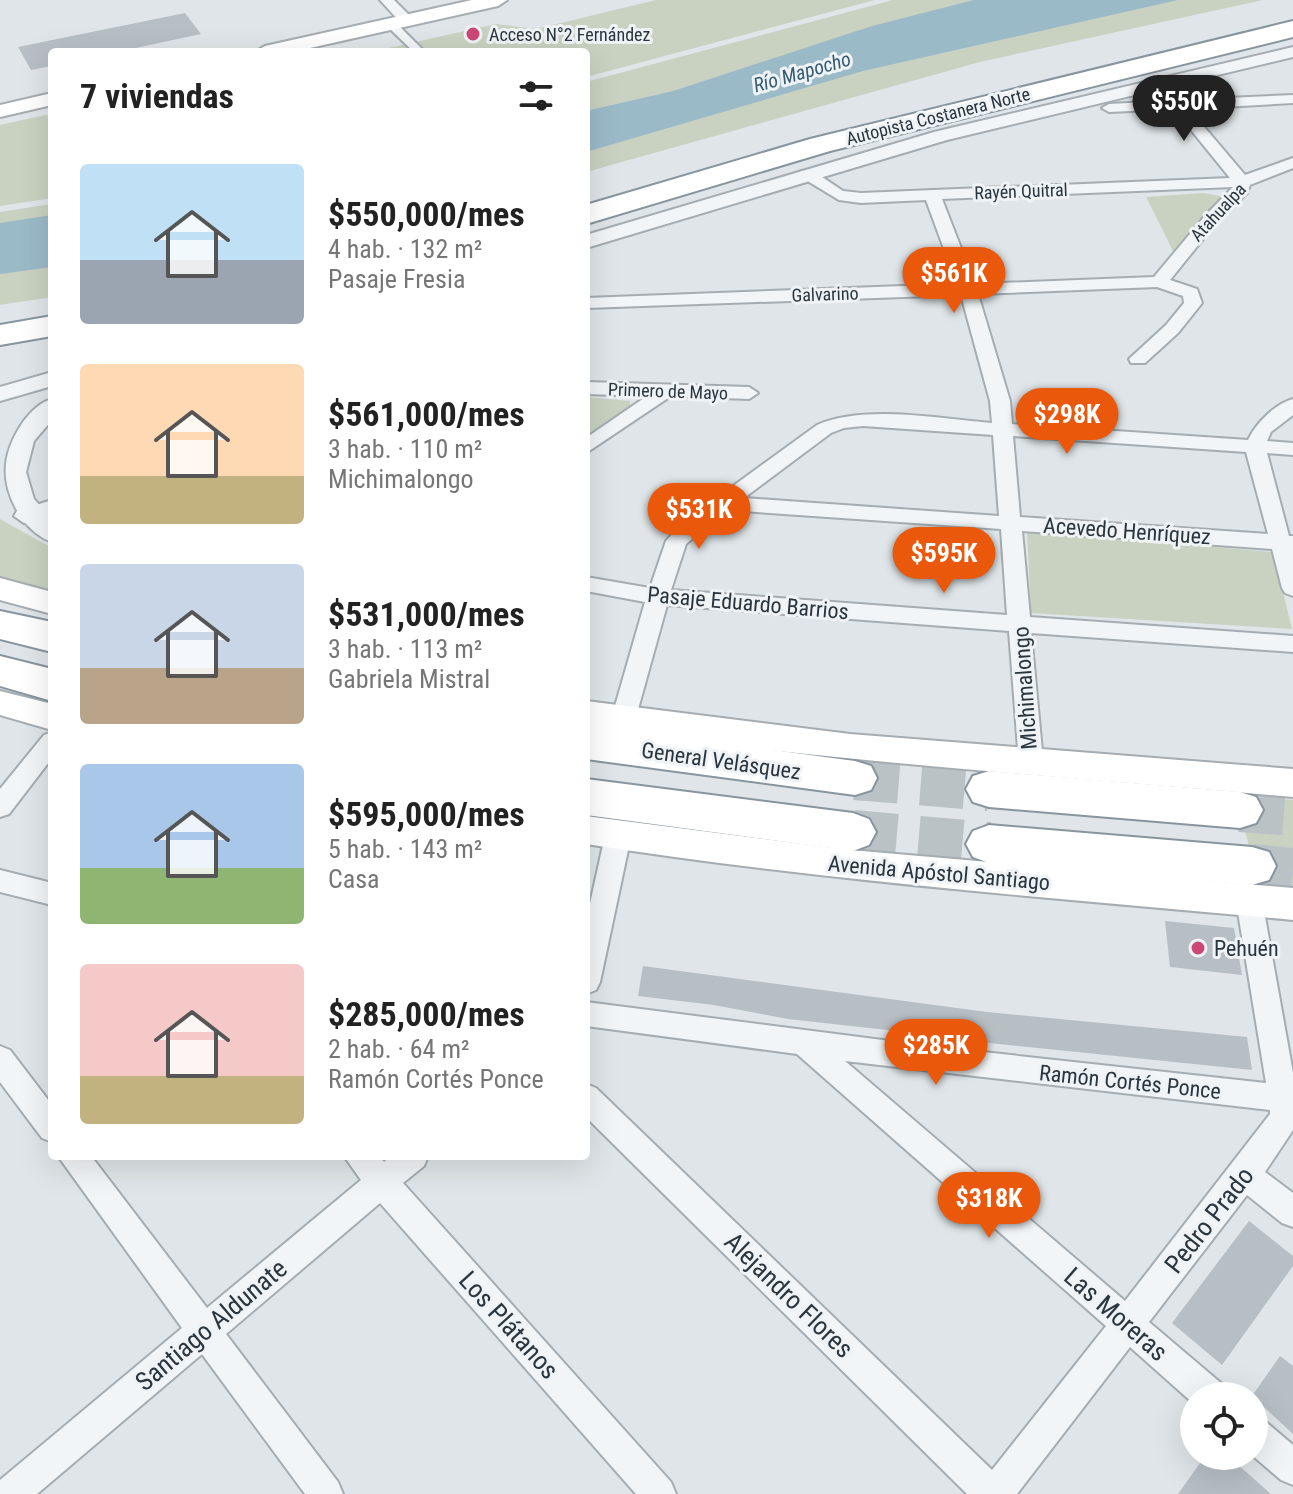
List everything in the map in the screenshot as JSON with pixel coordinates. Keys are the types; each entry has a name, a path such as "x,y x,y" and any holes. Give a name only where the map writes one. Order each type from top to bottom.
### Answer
{"highway":[{"name":"Autopista Costanera Norte","path":"590,192 938,99 1293,13"},
{"name":"Autopista Costanera Norte","path":"590,214 820,145 1293,29"},
{"path":"0,335 48,327"},
{"path":"0,357 48,349"},
{"path":"0,625 48,636"},
{"path":"0,671 48,684"},
{"name":"General Velásquez","path":"590,743 855,778"},
{"path":"989,789 1240,810"},
{"path":"590,798 853,832"},
{"path":"989,844 1250,883"}],"main road":[{"path":"283,48 498,0"},
{"path":"0,111 48,100"},
{"path":"0,589 48,602"},
{"path":"0,703 48,716"},
{"path":"590,715 742,735 1293,783"},
{"name":"Avenida Apóstol Santiago","path":"602,833 921,872 1250,883 1293,904"}],"street":[{"path":"387,0 417,48"},
{"path":"590,241 807,174 1006,119 1293,52"},
{"path":"1159,83 1242,182"},
{"path":"1109,108 1293,99"},
{"name":"Atahualpa","path":"1159,282 1210,220 1241,190 1242,182 1293,163"},
{"name":"Rayén Quitral","path":"807,174 844,197 1242,182"},
{"name":"Michimalongo","path":"932,195 968,289 1000,401 1031,762"},
{"path":"1138,359 1172,329 1193,303 1191,293 1159,282"},
{"name":"Galvarino","path":"590,303 1159,282"},
{"path":"0,385 48,378"},
{"path":"0,394 48,378"},
{"name":"Primero de Mayo","path":"590,388 749,393"},
{"path":"590,444 665,392"},
{"path":"1293,405 1263,429 1255,447 1287,542 1293,588"},
{"path":"48,410 18,437 1,469 3,493 24,516 48,531"},
{"path":"623,720 677,541 722,503 824,429 840,422 863,420 1293,449"},
{"name":"Acevedo Henríquez","path":"722,503 1287,542"},
{"path":"24,516 48,508"},
{"name":"Pasaje Eduardo Barrios","path":"590,585 658,597 1293,644"},
{"path":"0,807 48,746"},
{"path":"590,945 602,833"},
{"path":"0,881 48,893"},
{"name":"Pedro Prado","path":"993,1494 1278,1131 1288,1099 1250,883"},
{"name":"Ramón Cortés Ponce","path":"590,1015 804,1043 1288,1099"},
{"name":"Las Moreras","path":"804,1043 1194,1382"},
{"path":"0,1059 48,1123"},
{"name":"Alejandro Flores","path":"590,1101 993,1494"},
{"path":"76,1160 326,1494"},
{"name":"Los Plátanos","path":"363,1160 659,1494"},
{"name":"Santiago Aldunate","path":"10,1494 408,1160"},
{"path":"1244,1174 1293,1212"},
{"path":"1268,1446 1293,1468"}],"green space":[{"path":"656,0 875,0 590,76 590,48 389,48 496,24 536,29"},
{"path":"893,0 1263,0 980,62 590,171 590,81"},
{"path":"48,115 48,199 0,206 0,125"},
{"path":"1204,193 1224,197 1173,251 1146,197"},
{"path":"48,205 48,298 0,305 0,212"},
{"path":"590,397 630,401 630,408 590,435"},
{"path":"0,519 48,546 48,591 0,579"},
{"path":"1027,531 1273,552 1292,629 1031,613"},
{"path":"1237,795 1293,800 1293,897 1260,894"}],"water":[{"name":"Río Mapocho","path":"974,0 1178,0 863,71 590,151 590,110 673,91 872,26"},
{"path":"48,216 48,268 0,274 0,223"}],"building":[{"path":"185,13 201,34 136,48 48,48 48,67 31,70 18,47"},
{"path":"1165,921 1234,928 1242,975 1170,967"},
{"path":"643,966 987,1012 1247,1037 1252,1070 941,1038 638,996"},
{"path":"1249,1221 1293,1256 1293,1266 1222,1365 1172,1323"},
{"path":"1280,1356 1293,1366 1293,1434 1268,1411 1268,1382 1262,1382"},
{"path":"1195,1470 1244,1470 1271,1494 1178,1494"}],"tunnel":[{"path":"855,778 989,789"},
{"path":"1240,810 1293,814"},
{"path":"853,832 989,844"},
{"path":"1252,866 1293,870"}],"place":[{"name":"Acceso N°2 Fernández","path":"473,34"},
{"name":"Pehuén","path":"1198,948"}]}
